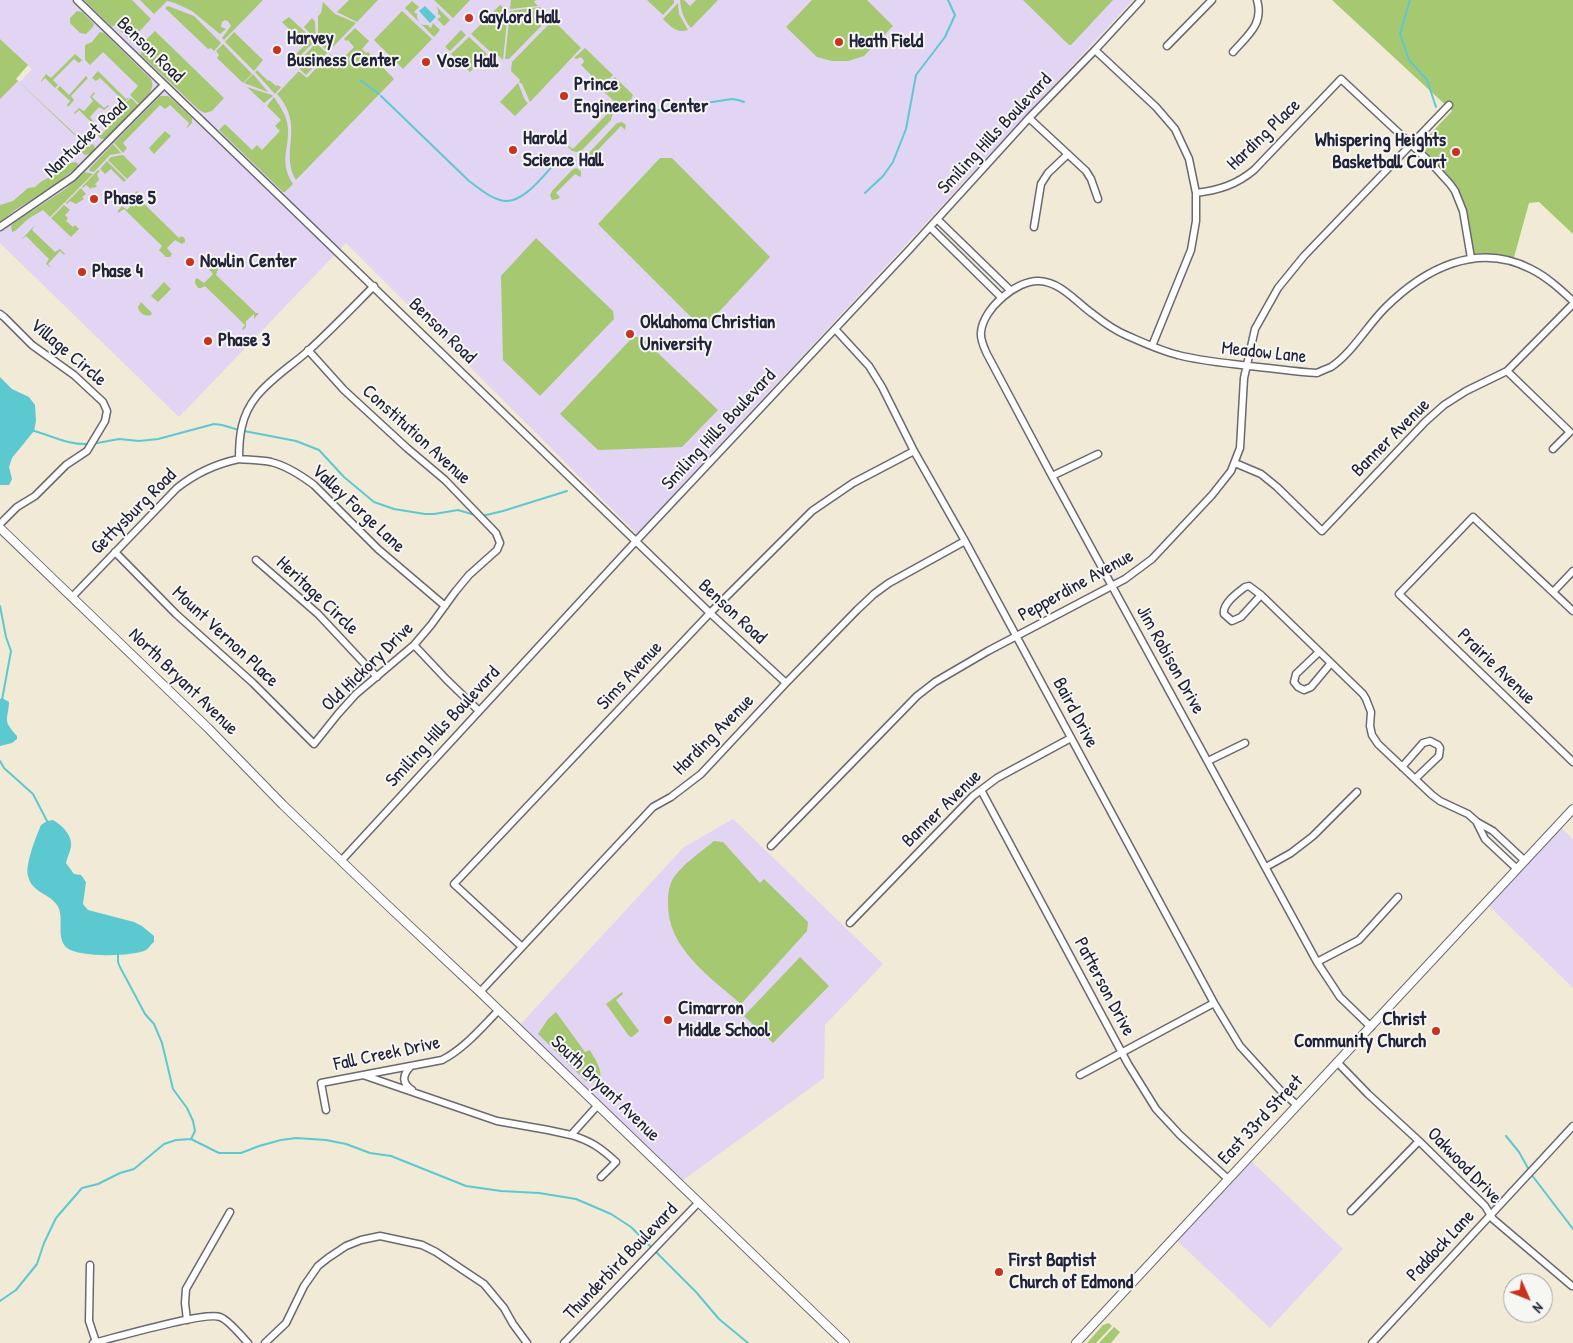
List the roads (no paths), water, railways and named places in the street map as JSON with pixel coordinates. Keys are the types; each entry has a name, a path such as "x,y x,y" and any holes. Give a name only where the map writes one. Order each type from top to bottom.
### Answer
{"street":[{"name":"Benson Road","path":"77,0 710,613 786,683"},
{"name":"Smiling Hills Boulevard","path":"341,861 478,710 1141,0"},
{"path":"1167,46 1212,0"},
{"path":"1234,52 1255,28 1259,8 1257,0"},
{"path":"1095,50 1156,107 1175,129 1189,159 1196,193 1196,221 1191,250 1152,346"},
{"name":"Harding Place","path":"1196,193 1214,191 1243,179 1254,170 1341,79 1412,145"},
{"name":"Nantucket Road","path":"0,227 73,177 164,85"},
{"name":"Pepperdine Avenue","path":"771,846 917,696 953,671 1125,579 1152,559 1212,495 1235,463 1241,438 1246,366 1255,329 1278,288 1304,256 1450,105"},
{"path":"1029,118 1089,175 1098,199"},
{"path":"1412,145 1455,191 1463,211 1471,258"},
{"path":"1034,228 1041,184 1048,173 1068,154"},
{"path":"937,219 1010,290"},
{"path":"930,227 1002,298"},
{"name":"Meadow Lane","path":"1010,290 1032,281 1049,282 1062,288 1094,314 1126,335 1176,355 1204,361 1317,373 1331,367 1384,309 1408,286 1449,264 1471,258 1509,260 1530,268 1552,282 1573,302"},
{"path":"239,459 239,435 248,411 256,398 268,384 339,322 374,286"},
{"name":"Jim Robison Drive","path":"1010,290 984,321 981,332 983,344 1052,476 1317,962 1340,997 1371,1026"},
{"name":"Banner Avenue","path":"1235,463 1261,474 1322,531 1425,422 1444,405 1466,391 1507,371 1573,302"},
{"name":"Village Circle","path":"0,314 32,345 74,375 103,402 107,411 105,421 87,451 58,473 36,496 18,507 0,524"},
{"name":"Baird Drive","path":"835,329 869,366 882,387 914,451 965,541 1214,1003 1240,1046 1297,1106"},
{"name":"Constitution Avenue","path":"308,350 344,390 368,413 466,500 496,533 500,543"},
{"path":"1507,371 1570,432 1553,449"},
{"name":"Sims Avenue","path":"521,946 454,884 710,613 812,511 853,483 914,451"},
{"path":"1052,476 1098,454"},
{"name":"Gettysburg Road","path":"72,597 176,488 205,469 223,462 239,459"},
{"name":"Valley Forge Lane","path":"239,459 272,462 295,472 314,485 378,549 445,606"},
{"name":"Prairie Avenue","path":"1553,592 1472,517 1399,594 1573,762"},
{"name":"North Bryant Avenue","path":"0,528 208,728 341,861"},
{"name":"Harding Avenue","path":"480,992 653,807 672,797 701,774 786,683 874,594 897,578 965,541"},
{"name":"Old Hickory Drive","path":"314,744 356,694 414,645 469,575 497,550 500,543"},
{"name":"Mount Vernon Place","path":"115,552 176,614 253,683 314,744"},
{"name":"Heritage Circle","path":"256,560 318,614 377,677"},
{"path":"1573,571 1553,592 1573,611"},
{"path":"1261,595 1238,620 1232,621 1224,614 1223,608 1226,604 1246,587 1249,586 1261,595 1363,694 1371,712 1370,726 1372,735 1378,744 1432,795 1468,814 1496,834 1525,861"},
{"path":"414,645 478,710"},
{"path":"1319,652 1296,674 1294,682 1298,688 1304,690 1311,687 1331,663"},
{"name":"Banner Avenue","path":"850,923 967,802 981,790 997,778 1071,738"},
{"path":"1402,767 1423,743 1430,741 1438,744 1440,748 1439,756 1415,779"},
{"path":"1208,761 1245,743"},
{"name":"Patterson Drive","path":"981,790 1122,1052 1156,1109 1228,1179"},
{"path":"1266,867 1290,853 1313,836 1357,792"},
{"name":"East 33rd Street","path":"1076,1343 1573,809"},
{"path":"1477,822 1485,839 1517,869"},
{"path":"1489,842 1496,834"},
{"name":"South Bryant Avenue","path":"341,861 499,1010 845,1343"},
{"path":"1317,962 1359,940 1398,897"},
{"path":"1080,1075 1214,1003"},
{"name":"Fall Creek Drive","path":"326,1110 321,1083 442,1060 454,1054 465,1045 499,1010"},
{"name":"Oakwood Drive","path":"1337,1062 1485,1206 1493,1219 1572,1286"},
{"path":"410,1067 404,1079 405,1084 414,1092"},
{"path":"363,1075 497,1121 570,1135 592,1143 601,1148 616,1162 601,1177"},
{"path":"570,1135 598,1105"},
{"name":"Paddock Lane","path":"1372,1343 1573,1126"},
{"path":"1351,1211 1420,1141"},
{"name":"Thunderbird Boulevard","path":"564,1343 699,1202"},
{"path":"187,1320 186,1289 230,1212"},
{"path":"265,1343 286,1323 304,1286 318,1266 346,1246 361,1240 380,1236 422,1245 436,1252 484,1284 504,1308 527,1343"},
{"path":"90,1265 89,1321 94,1343 210,1316 221,1317 248,1343"}],"water":[{"path":"425,6 436,17 430,23 419,11"},
{"path":"0,377 12,389 29,397 35,405 36,421 34,431 12,458 9,467 12,479 9,485 0,485"},
{"path":"2,698 9,702 7,720 17,739 12,743 0,746 0,699"},
{"path":"53,820 69,835 71,847 66,863 74,874 81,875 86,882 83,904 88,910 134,922 142,926 154,936 154,942 146,950 129,954 104,955 79,953 65,946 61,936 60,915 57,905 33,886 27,871 41,825"}],"waterway":[{"path":"865,193 883,176 893,162 906,129 916,75 945,37 955,15 948,0"},
{"path":"1410,0 1400,34 1409,60 1427,80 1436,107"},
{"path":"360,80 379,94"},
{"path":"381,96 469,181 496,199 508,201 524,195 556,162"},
{"path":"634,111 647,112 732,99 744,102"},
{"path":"92,444 119,439 139,441 158,439 214,424 239,430"},
{"path":"33,429 34,431 67,442 88,444"},
{"path":"244,431 296,441 319,450 344,477 374,502 394,509 425,514 458,510 475,515"},
{"path":"482,516 567,491"},
{"path":"0,606 6,637 11,651 2,700"},
{"path":"0,761 4,768 33,794 47,821"},
{"path":"118,955 120,967 145,1014 154,1024 162,1043 173,1089 187,1108 193,1121 195,1131 191,1139"},
{"path":"1506,1136 1519,1152 1529,1170"},
{"path":"0,1301 16,1290 37,1264 44,1243 56,1218 82,1188 98,1184 120,1173 134,1169 164,1144 176,1140 191,1139 219,1153 241,1153 259,1146 296,1138 326,1140 346,1144 370,1153 391,1156 466,1186 501,1191 539,1193 576,1199 611,1214 631,1227 696,1292 719,1319 748,1343"},
{"path":"1531,1174 1573,1229"}],"place":[{"name":"Gaylord Hall","path":"469,18"},
{"name":"Heath Field","path":"839,42"},
{"name":"Harvey Business Center","path":"277,50"},
{"name":"Vose Hall","path":"426,62"},
{"name":"Prince Engineering Center","path":"564,96"},
{"name":"Harold Science Hall","path":"513,150"},
{"name":"Whispering Heights Basketball Court","path":"1456,152"},
{"name":"Phase 5","path":"94,199"},
{"name":"Nowlin Center","path":"190,262"},
{"name":"Phase 4","path":"82,272"},
{"name":"Oklahoma Christian University","path":"630,334"},
{"name":"Phase 3","path":"208,341"},
{"name":"Cimarron Middle School","path":"668,1020"},
{"name":"Christ Community Church","path":"1436,1031"},
{"name":"First Baptist Church of Edmond","path":"999,1272"}]}
